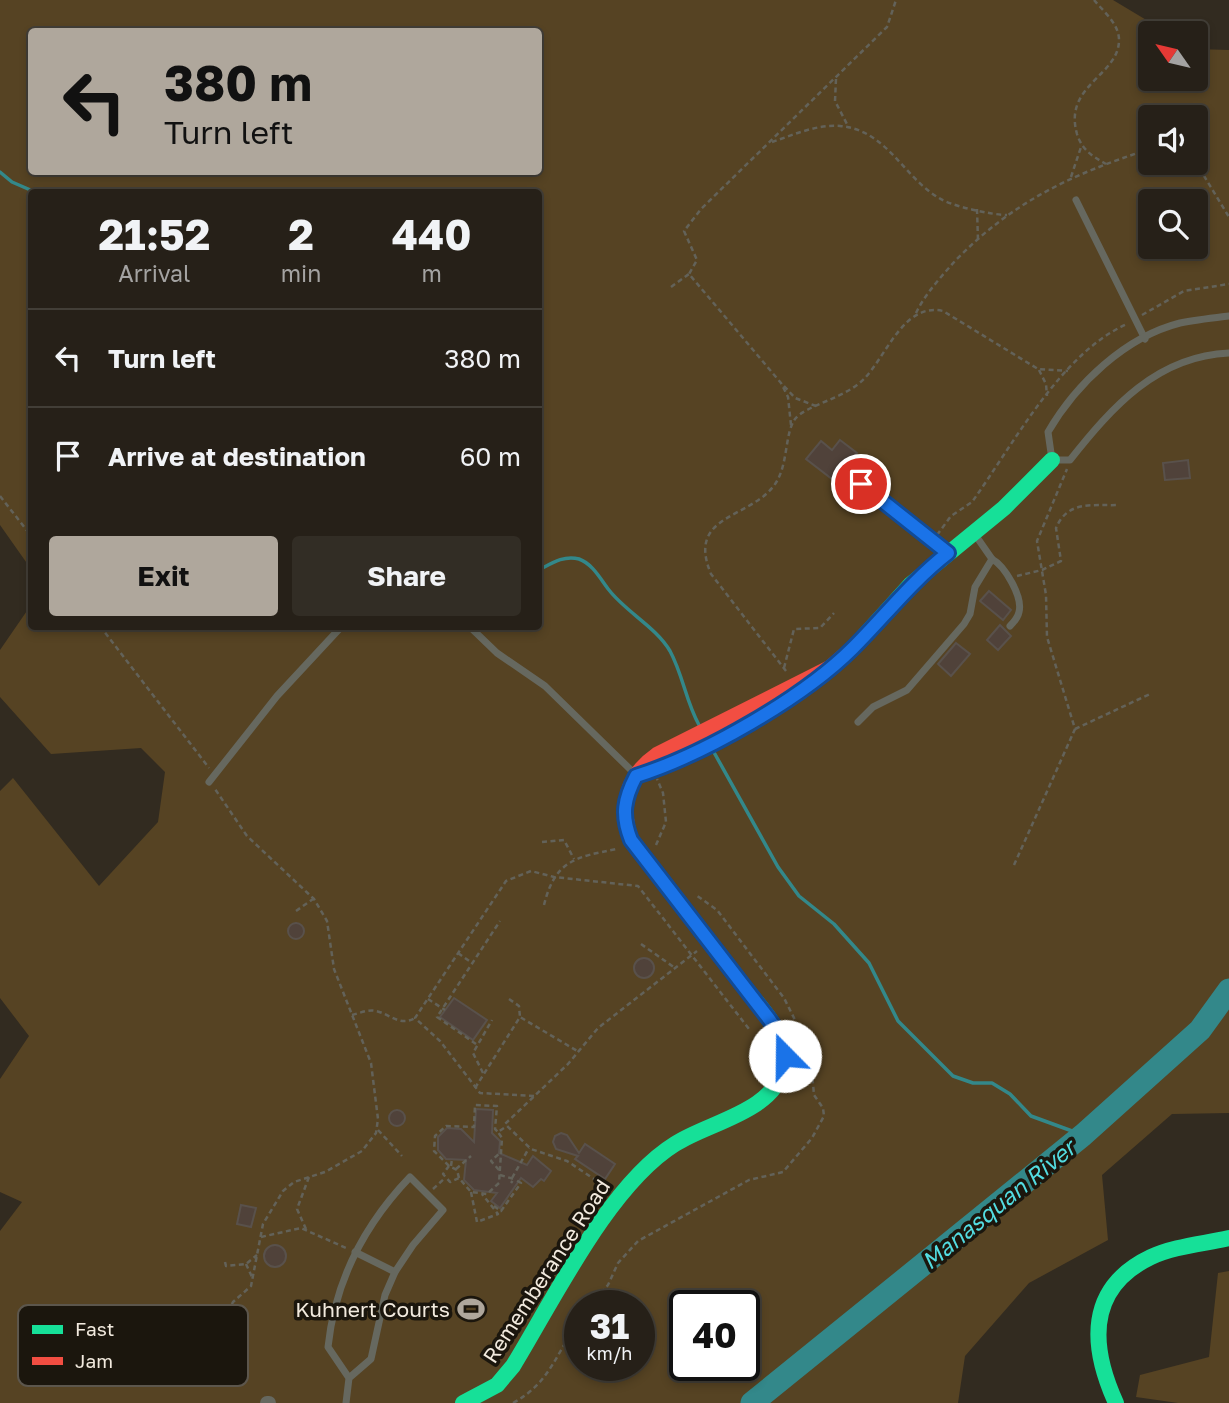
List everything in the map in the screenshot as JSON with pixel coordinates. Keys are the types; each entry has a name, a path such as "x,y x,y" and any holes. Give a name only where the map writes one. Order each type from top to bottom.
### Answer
{"street":[{"name":"Rememberance Road","path":"636,776 653,770 716,733 784,703 852,649 910,585 1004,508 1052,460"},
{"name":"Rememberance Road","path":"716,733 830,668"},
{"name":"Rememberance Road","path":"463,1403 497,1385 513,1366 611,1206 631,1180 674,1144 757,1103 776,1087 784,1067 780,1035 626,830 623,810 636,776 648,760 698,742"},
{"path":"1116,1403 1102,1376 1096,1347 1099,1317 1112,1290 1129,1270 1152,1257 1229,1238"}],"lane":[{"path":"1076,200 1145,339"},
{"path":"1229,316 1178,324 1113,358 1085,382 1059,413 1048,432 1052,460 1070,460 1104,418 1131,391 1156,374 1198,356 1229,353"},
{"path":"861,484 948,553"},
{"path":"974,532 992,559 1010,577 1020,610 1010,626"},
{"path":"858,722 873,706 907,690 964,624 970,614 975,587 992,559"},
{"path":"209,782 277,696 338,630"},
{"path":"473,630 497,653 545,686 625,761 636,776"},
{"path":"346,1403 349,1378 328,1347 341,1286 355,1252 386,1203 410,1177 443,1210 413,1245 395,1272 386,1295 370,1359 349,1378"},
{"path":"355,1252 395,1272"}],"path":[{"path":"671,287 689,274 697,260 684,231 688,222 887,27 896,0"},
{"path":"1094,0 1117,28 1119,43 1114,56 1083,92 1076,108 1074,124 1089,155 1106,164"},
{"path":"836,79 835,101 849,128"},
{"path":"769,143 824,127 849,128 882,143 940,199 1008,215"},
{"path":"1071,177 1082,145"},
{"path":"791,428 804,411 845,395 857,386 883,358 939,278 1008,215 1042,191 1071,177 1138,153"},
{"path":"1204,175 1229,217"},
{"path":"977,209 978,240"},
{"path":"689,274 795,398 817,406"},
{"path":"934,540 951,516 972,502 1047,396 1068,371 1107,335 1184,291 1229,284"},
{"path":"916,313 928,309 943,311 1038,369 1068,371"},
{"path":"1038,369 1046,384 1047,396"},
{"path":"781,383 788,397 791,428 787,455 775,484 765,495 713,528 705,548 705,558 711,574 784,668 801,685"},
{"path":"1014,865 1074,729 1047,637 1037,541 1070,460"},
{"path":"0,496 28,532"},
{"path":"1010,577 1042,570 1061,561 1056,528 1066,512 1085,504 1118,505"},
{"path":"784,668 794,629 820,628 834,613"},
{"path":"103,630 210,769 209,782 264,855 314,899 327,921 334,969 371,1063 376,1088 377,1129 362,1152 283,1191 271,1205 251,1286 231,1305"},
{"path":"1074,729 1150,695"},
{"path":"653,770 663,793 666,811 664,828 655,848"},
{"path":"542,842 564,841 575,859"},
{"path":"544,905 554,877 575,859 635,845"},
{"path":"352,1015 374,1011 400,1021 409,1022 415,1018 506,881 531,871 554,877 638,886 749,1029"},
{"path":"604,1290 618,1263 638,1241 750,1180 782,1171 812,1138 824,1116 823,1108 814,1095 810,1050 784,998 717,910 706,900 693,894"},
{"path":"296,911 314,899"},
{"path":"477,1044 437,1017 500,921"},
{"path":"498,1132 507,1126 511,1117 579,1052 609,1018 709,943"},
{"path":"641,944 675,968"},
{"path":"458,953 472,963"},
{"path":"428,999 444,1009"},
{"path":"475,1088 520,1017 519,1006 509,999"},
{"path":"520,1017 579,1052"},
{"path":"415,1018 440,1041 475,1088 487,1095 534,1096"},
{"path":"483,1073 473,1053 492,1020"},
{"path":"486,1105 487,1095"},
{"path":"471,1192 487,1194 496,1189 499,1183 502,1138 495,1129 496,1106 475,1104 474,1127 446,1126 435,1136 434,1151 456,1169 458,1176 471,1192 477,1222 499,1214 494,1206"},
{"path":"507,1126 529,1148 567,1161 597,1181"},
{"path":"377,1129 402,1156"},
{"path":"512,1180 529,1148"},
{"path":"481,1193 501,1211 521,1183 500,1173 491,1161 502,1152"},
{"path":"456,1169 471,1156"},
{"path":"452,1159 443,1174 445,1178 450,1182 465,1174"},
{"path":"306,1229 297,1209 309,1176"},
{"path":"433,1189 445,1178"},
{"path":"261,1237 286,1229 306,1229 355,1252"},
{"path":"246,1264 258,1255"},
{"path":"225,1262 226,1266 256,1265"},
{"path":"246,1264 253,1278"},
{"path":"513,1403 537,1388 564,1347"}],"shaded area":[{"path":"0,0 1113,0 1148,21 1138,21 1138,91 1208,91 1208,49 1229,50 1229,1113 1172,1114 1102,1175 1108,1240 1029,1283 965,1356 958,1403 0,1403 0,1231 22,1202 0,1192 0,1079 29,1036 0,998 0,791 13,778 99,886 158,822 165,772 141,748 51,754 0,697 0,650 28,609 28,630 542,630 542,189 28,189 28,565 0,525"},
{"path":"1229,1271 1229,1403 1178,1403 1136,1397 1140,1375 1209,1357 1218,1273"}],"building":[{"path":"840,440 857,453 849,464 859,471 845,489 806,459 821,441 832,450"},
{"path":"1188,460 1190,478 1165,480 1163,463"},
{"path":"989,591 1011,610 1003,620 980,601"},
{"path":"1000,625 1011,636 998,650 987,640"},
{"path":"956,643 970,654 951,676 938,664"},
{"path":"293,923 299,923 304,931 302,937 293,939 288,934 288,928"},
{"path":"644,958 651,961 654,968 651,975 644,978 637,975 634,968 637,961"},
{"path":"454,998 487,1020 473,1040 440,1017"},
{"path":"476,1109 493,1110 492,1133 500,1141 499,1153 527,1165 533,1156 551,1171 544,1181 541,1179 533,1187 521,1178 500,1208 491,1201 497,1193 474,1190 464,1180 466,1160 446,1159 438,1150 438,1137 447,1128 461,1129 474,1142"},
{"path":"394,1110 400,1110 405,1118 403,1124 394,1126 389,1121 389,1115"},
{"path":"561,1133 567,1135 579,1153 585,1144 615,1164 605,1179 575,1159 578,1156 556,1149 553,1142 555,1136"},
{"path":"241,1205 256,1208 251,1227 237,1224"},
{"path":"275,1245 285,1252 286,1256 279,1266 275,1267 265,1260 264,1256 271,1246"}],"waterway":[{"path":"0,172 12,182 28,189"},
{"path":"542,568 568,558 579,559 593,568 616,598 664,642 678,669 699,725"},
{"path":"711,747 778,867 799,896 834,924 869,963 898,1021 953,1076 973,1083 992,1083 1010,1094 1031,1116 1083,1135"},
{"name":"Manasquan River","path":"752,1403 1083,1135 1200,1030 1229,990"}],"traffic: fast":[{"path":"853,648 910,585 1004,508 1052,460"},
{"path":"463,1403 497,1385 513,1366 585,1245 628,1187 651,1163 689,1136 754,1105 768,1095 778,1082 784,1067 783,1044 772,1022 742,984"},
{"path":"1116,1403 1101,1360 1099,1340 1099,1320 1114,1285 1130,1270 1160,1253 1229,1238"}],"traffic: jam":[{"path":"742,984 631,840 626,815 628,793 639,772 657,755 830,668 853,648"}],"place":[{"name":"Kuhnert Courts","path":"471,1309"}],"route":[{"path":"785,1056 780,1035 769,1019 631,840 624,820 624,800 636,776 700,748 807,689 852,649 910,585 948,553 861,484"}]}
